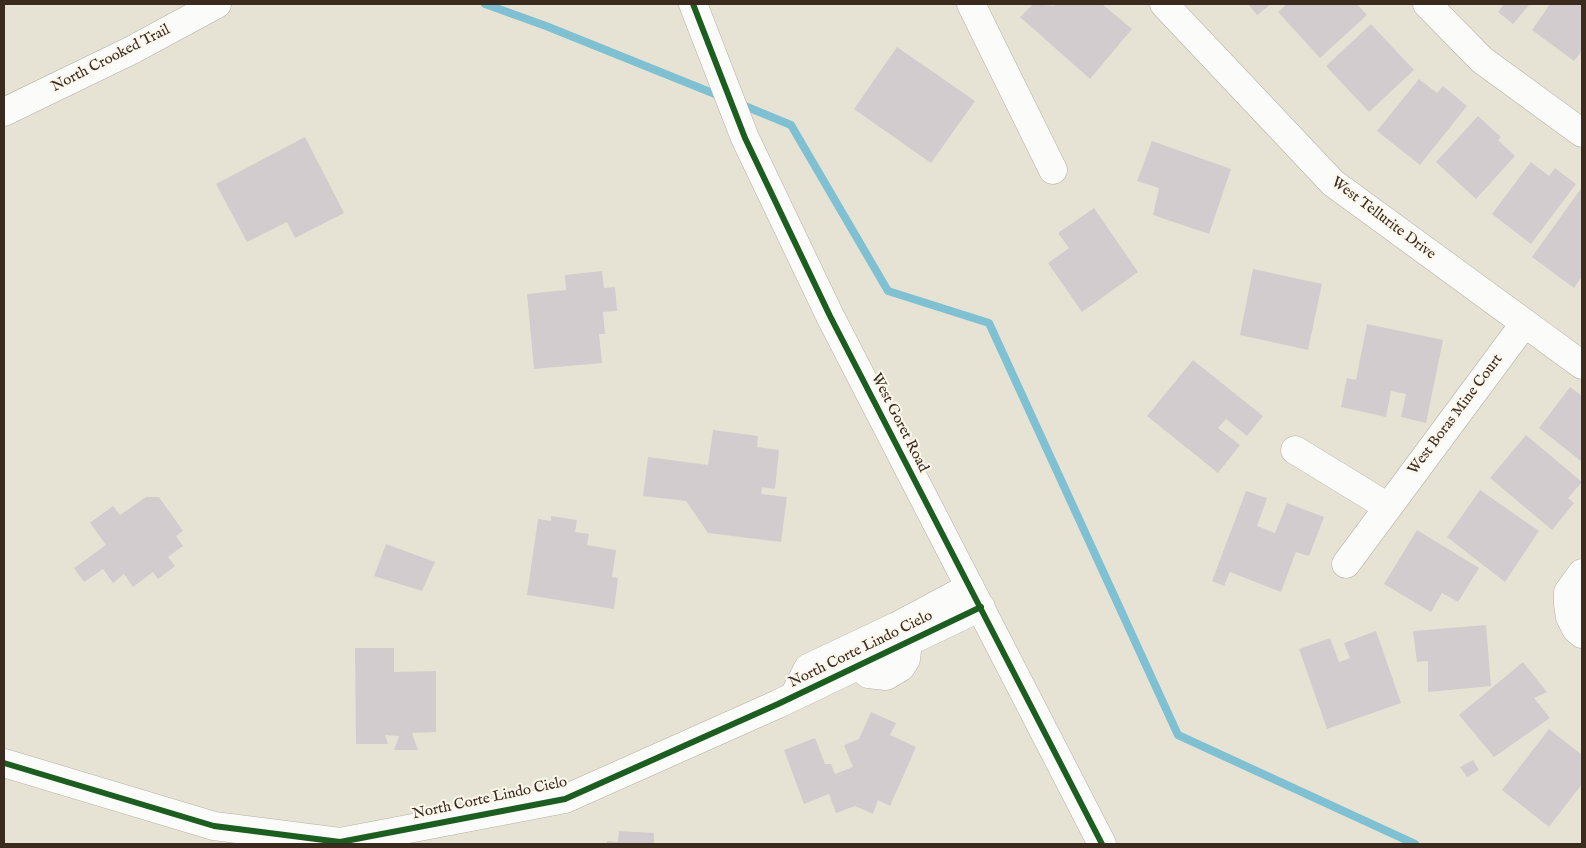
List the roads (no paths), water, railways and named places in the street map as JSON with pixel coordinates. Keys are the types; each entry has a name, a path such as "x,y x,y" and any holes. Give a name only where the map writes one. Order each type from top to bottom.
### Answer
{"street":[{"name":"North Crooked Trail","path":"4,112 132,50 217,4"},
{"name":"West Goret Road","path":"693,4 745,138 830,316 1102,844"},
{"path":"971,4 1052,170"},
{"name":"West Tellurite Drive","path":"1164,4 1333,183 1582,365"},
{"path":"1427,4 1482,60 1582,133"},
{"name":"West Boras Mine Court","path":"1346,564 1524,324"},
{"path":"1295,450 1388,507"},
{"path":"1582,573 1568,592 1570,618 1576,630 1582,634"},
{"name":"North Corte Lindo Cielo","path":"4,763 214,826 340,842 565,799 794,696 808,668 855,656 976,597"},
{"path":"855,656 868,674 877,677 894,673 906,659 902,634"}],"waterway":[{"path":"485,4 546,26 720,96"},
{"path":"740,104 791,125 888,291 989,323 1178,735 1415,844"}]}
